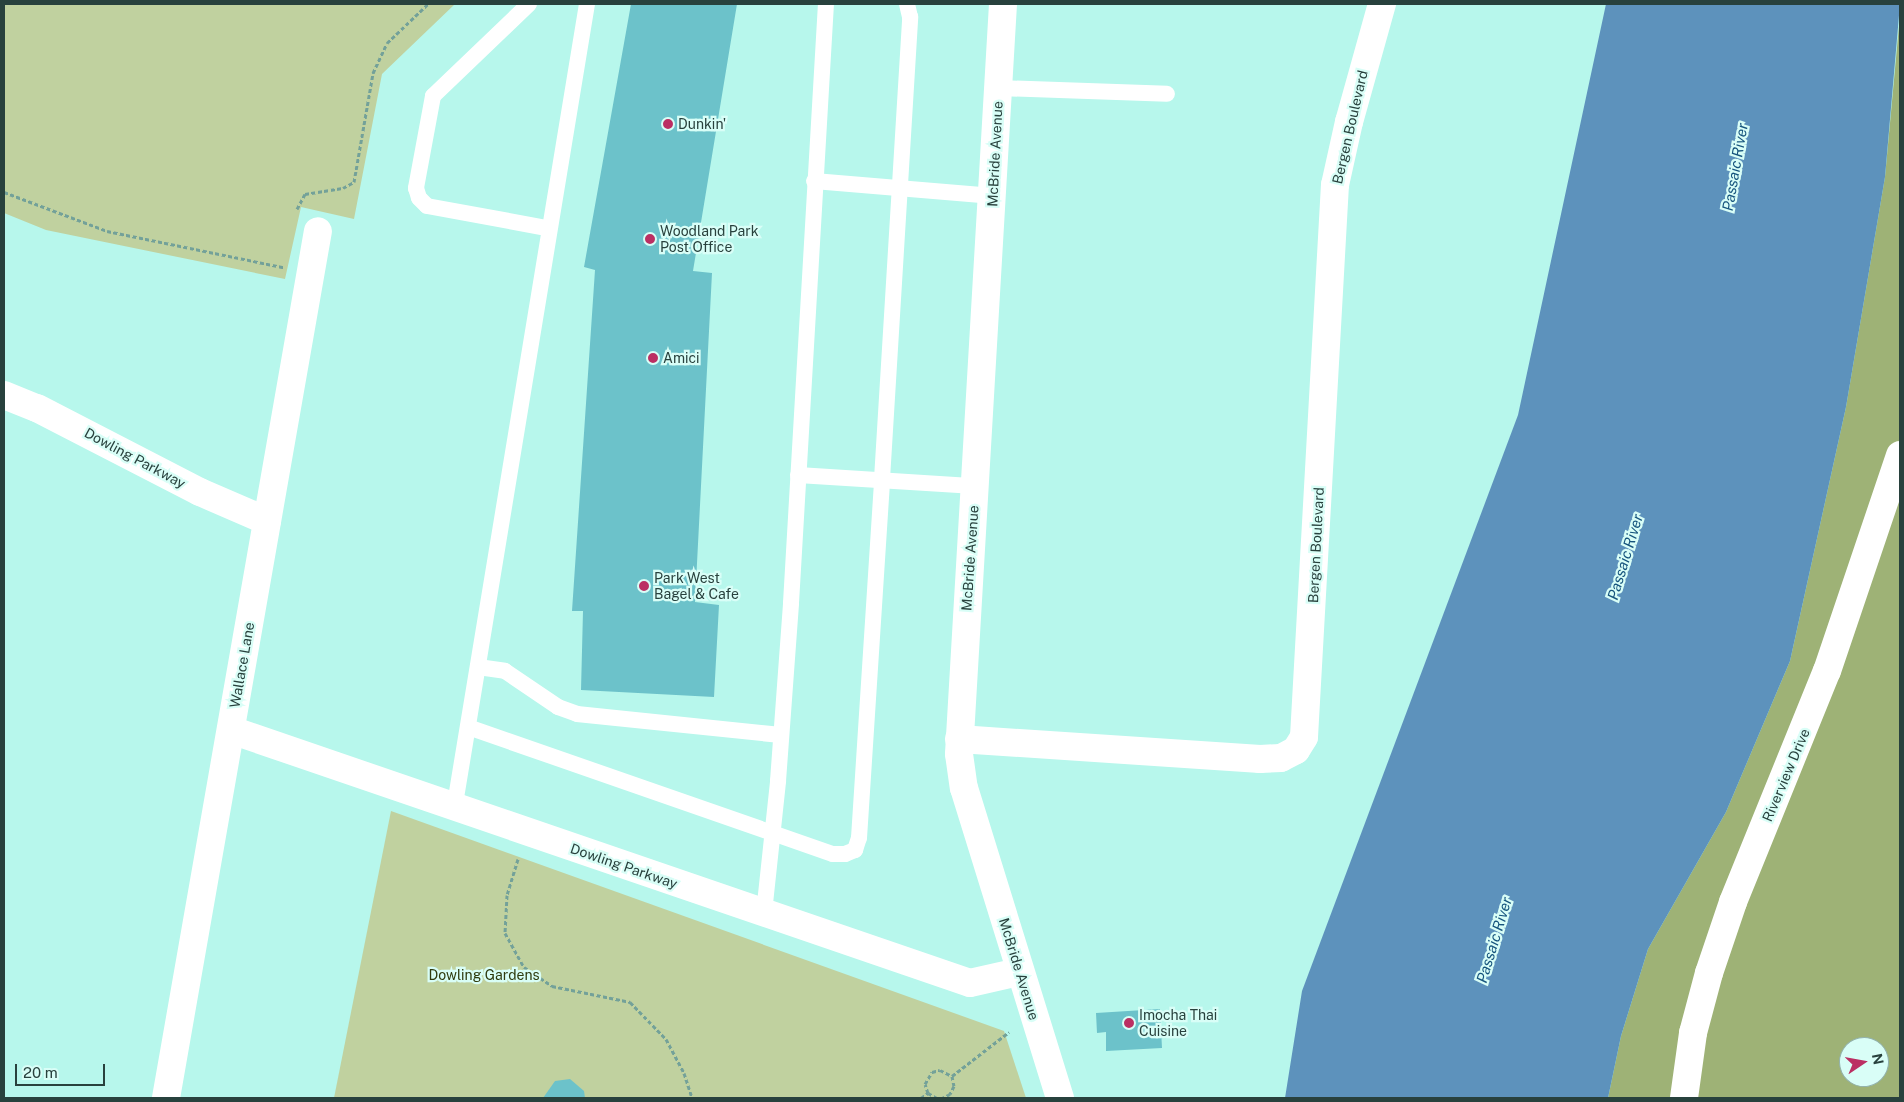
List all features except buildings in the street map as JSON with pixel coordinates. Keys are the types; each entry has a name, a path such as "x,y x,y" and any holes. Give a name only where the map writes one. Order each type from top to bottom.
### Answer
{"street":[{"name":"McBride Avenue","path":"1003,4 959,739 964,788 1019,972 1060,1098"},
{"name":"Bergen Boulevard","path":"959,739 1260,759 1281,758 1296,750 1304,737 1335,185 1349,122 1382,4"},
{"name":"Wallace Lane","path":"166,1098 310,273 306,225"},
{"name":"Dowling Parkway","path":"4,395 46,412 200,492 267,521"},
{"name":"Riverview Drive","path":"1684,1098 1693,1033 1709,973 1733,902 1831,661 1900,455"},
{"name":"Dowling Parkway","path":"231,730 454,804 526,832 970,983 1019,972"}],"lane":[{"path":"529,4 433,96 416,188 419,198 427,206 547,228"},
{"path":"454,804 478,667 547,228 587,4"},
{"path":"764,913 781,735 826,4"},
{"path":"468,727 773,831 833,854 845,854 855,850 859,838 882,479 910,17 907,4"},
{"path":"999,88 1167,94"},
{"path":"814,181 992,196"},
{"path":"798,475 975,486"},
{"path":"478,667 505,671 558,707 577,714 781,735"}],"path":[{"path":"306,225 299,201 305,194 343,188 354,182 373,73 387,43 428,4"},
{"path":"4,192 107,231 310,273"},
{"path":"283,267 286,257"},
{"path":"526,832 507,895 505,933 524,967 552,986 630,1002 666,1039 684,1073 692,1098"},
{"path":"952,1076 1033,1014"},
{"path":"936,1098 928,1093 926,1080 932,1072 940,1070 952,1076"},
{"path":"942,1098 953,1090 952,1076"},
{"path":"921,1098 928,1093"}],"green space":[{"path":"4,4 455,4 382,74 354,219 301,207 285,279 46,230 4,213"},
{"path":"1900,15 1900,1098 1608,1098 1621,1036 1648,949 1726,812 1790,661 1846,407 1885,177"},
{"name":"Dowling Gardens","path":"391,811 1004,1031 1026,1098 334,1098"}],"water":[{"name":"Passaic River","path":"1606,4 1900,4 1885,177 1846,407 1790,661 1726,812 1648,949 1621,1036 1608,1098 1285,1098 1302,991 1518,415"}],"place":[{"name":"Dunkin'","path":"668,124"},
{"name":"Woodland Park Post Office","path":"650,239"},
{"name":"Amici","path":"653,358"},
{"name":"Park West Bagel & Cafe","path":"644,586"},
{"name":"Imocha Thai Cuisine","path":"1129,1023"}]}
